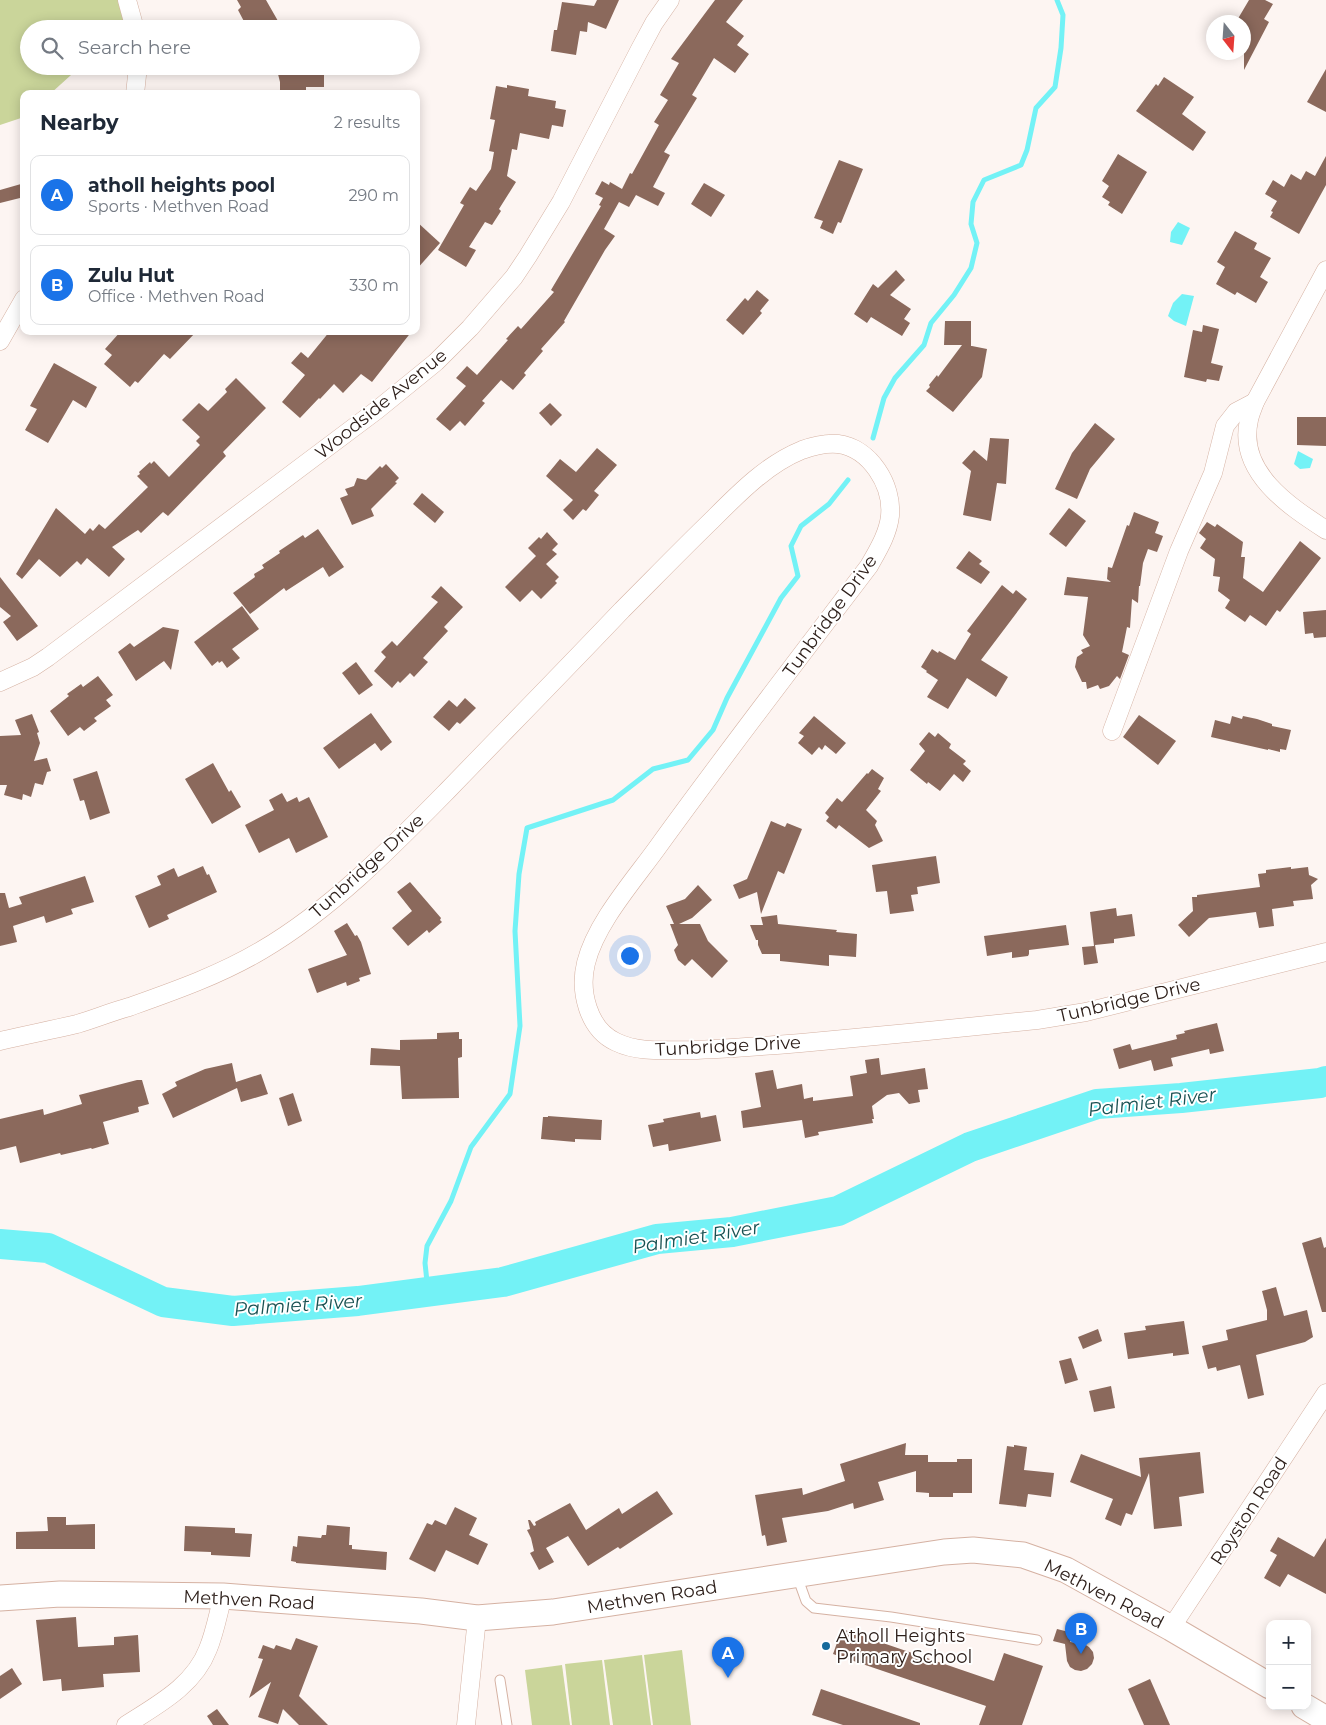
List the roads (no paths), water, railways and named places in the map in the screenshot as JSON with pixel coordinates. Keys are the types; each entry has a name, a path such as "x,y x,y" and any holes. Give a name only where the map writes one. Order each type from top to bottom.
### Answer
{"street":[{"path":"127,0 133,20"},
{"path":"654,24 656,0"},
{"name":"Woodside Avenue","path":"0,682 33,667 48,657 224,526 416,380 470,328 504,290 528,256 561,202 654,24 670,0"},
{"path":"135,90 137,75"},
{"path":"1326,270 1255,402 1248,420 1248,442 1251,458 1258,473 1268,486 1283,499 1326,530"},
{"path":"0,341 20,306"},
{"path":"1112,732 1179,552 1213,473 1225,426 1236,412 1255,402"},
{"name":"Tunbridge Drive","path":"0,1041 80,1023 196,982 240,963 264,950 304,923 329,904 417,821 670,560 740,492 784,459 802,450 821,445 838,444 856,450 879,471 889,499 890,516 886,532 869,566 682,814 608,916 595,940 587,961 584,977 585,996 589,1011 604,1035 616,1042 651,1051 731,1049 1037,1020 1086,1012 1326,952"},
{"name":"Royston Road","path":"1171,1628 1326,1393"},
{"name":"Methven Road","path":"0,1598 60,1594 223,1596 421,1611 477,1618 552,1612 973,1550 1023,1555 1066,1570 1266,1684"},
{"path":"126,1725 190,1679 208,1649 223,1596"},
{"path":"466,1725 477,1618"},
{"path":"1311,1710 1326,1719"}],"lane":[{"path":"797,1575 806,1601 814,1608 891,1617 1037,1640"},
{"path":"500,1680 507,1725"}],"water":[{"path":"1178,222 1190,228 1182,245 1170,242 1171,232"},
{"path":"1182,294 1194,296 1186,326 1168,316 1173,303"},
{"path":"1298,451 1313,459 1310,468 1300,469 1294,464"}],"waterway":[{"path":"873,438 884,398 895,378 924,345 931,323 954,295 971,268 977,243 971,224 973,202 984,180 1021,165 1027,150 1036,108 1055,87 1061,48 1063,15 1057,0"},
{"path":"428,1291 425,1263 427,1246 451,1201 471,1147 510,1094 520,1026 515,931 519,874 527,828 613,800 653,769 688,760 713,730 727,698 781,598 798,576 791,546 801,526 829,504 848,480"},
{"name":"Palmiet River","path":"0,1244 48,1248 163,1302 233,1311 358,1301 503,1282 657,1239 732,1232 838,1211 970,1147 1097,1104 1181,1098 1326,1081"}],"place":[{"name":"Atholl Heights Primary School","path":"826,1646"},
{"name":"Zulu Hut","path":"1081,1654"},
{"name":"atholl heights pool","path":"728,1678"}]}
